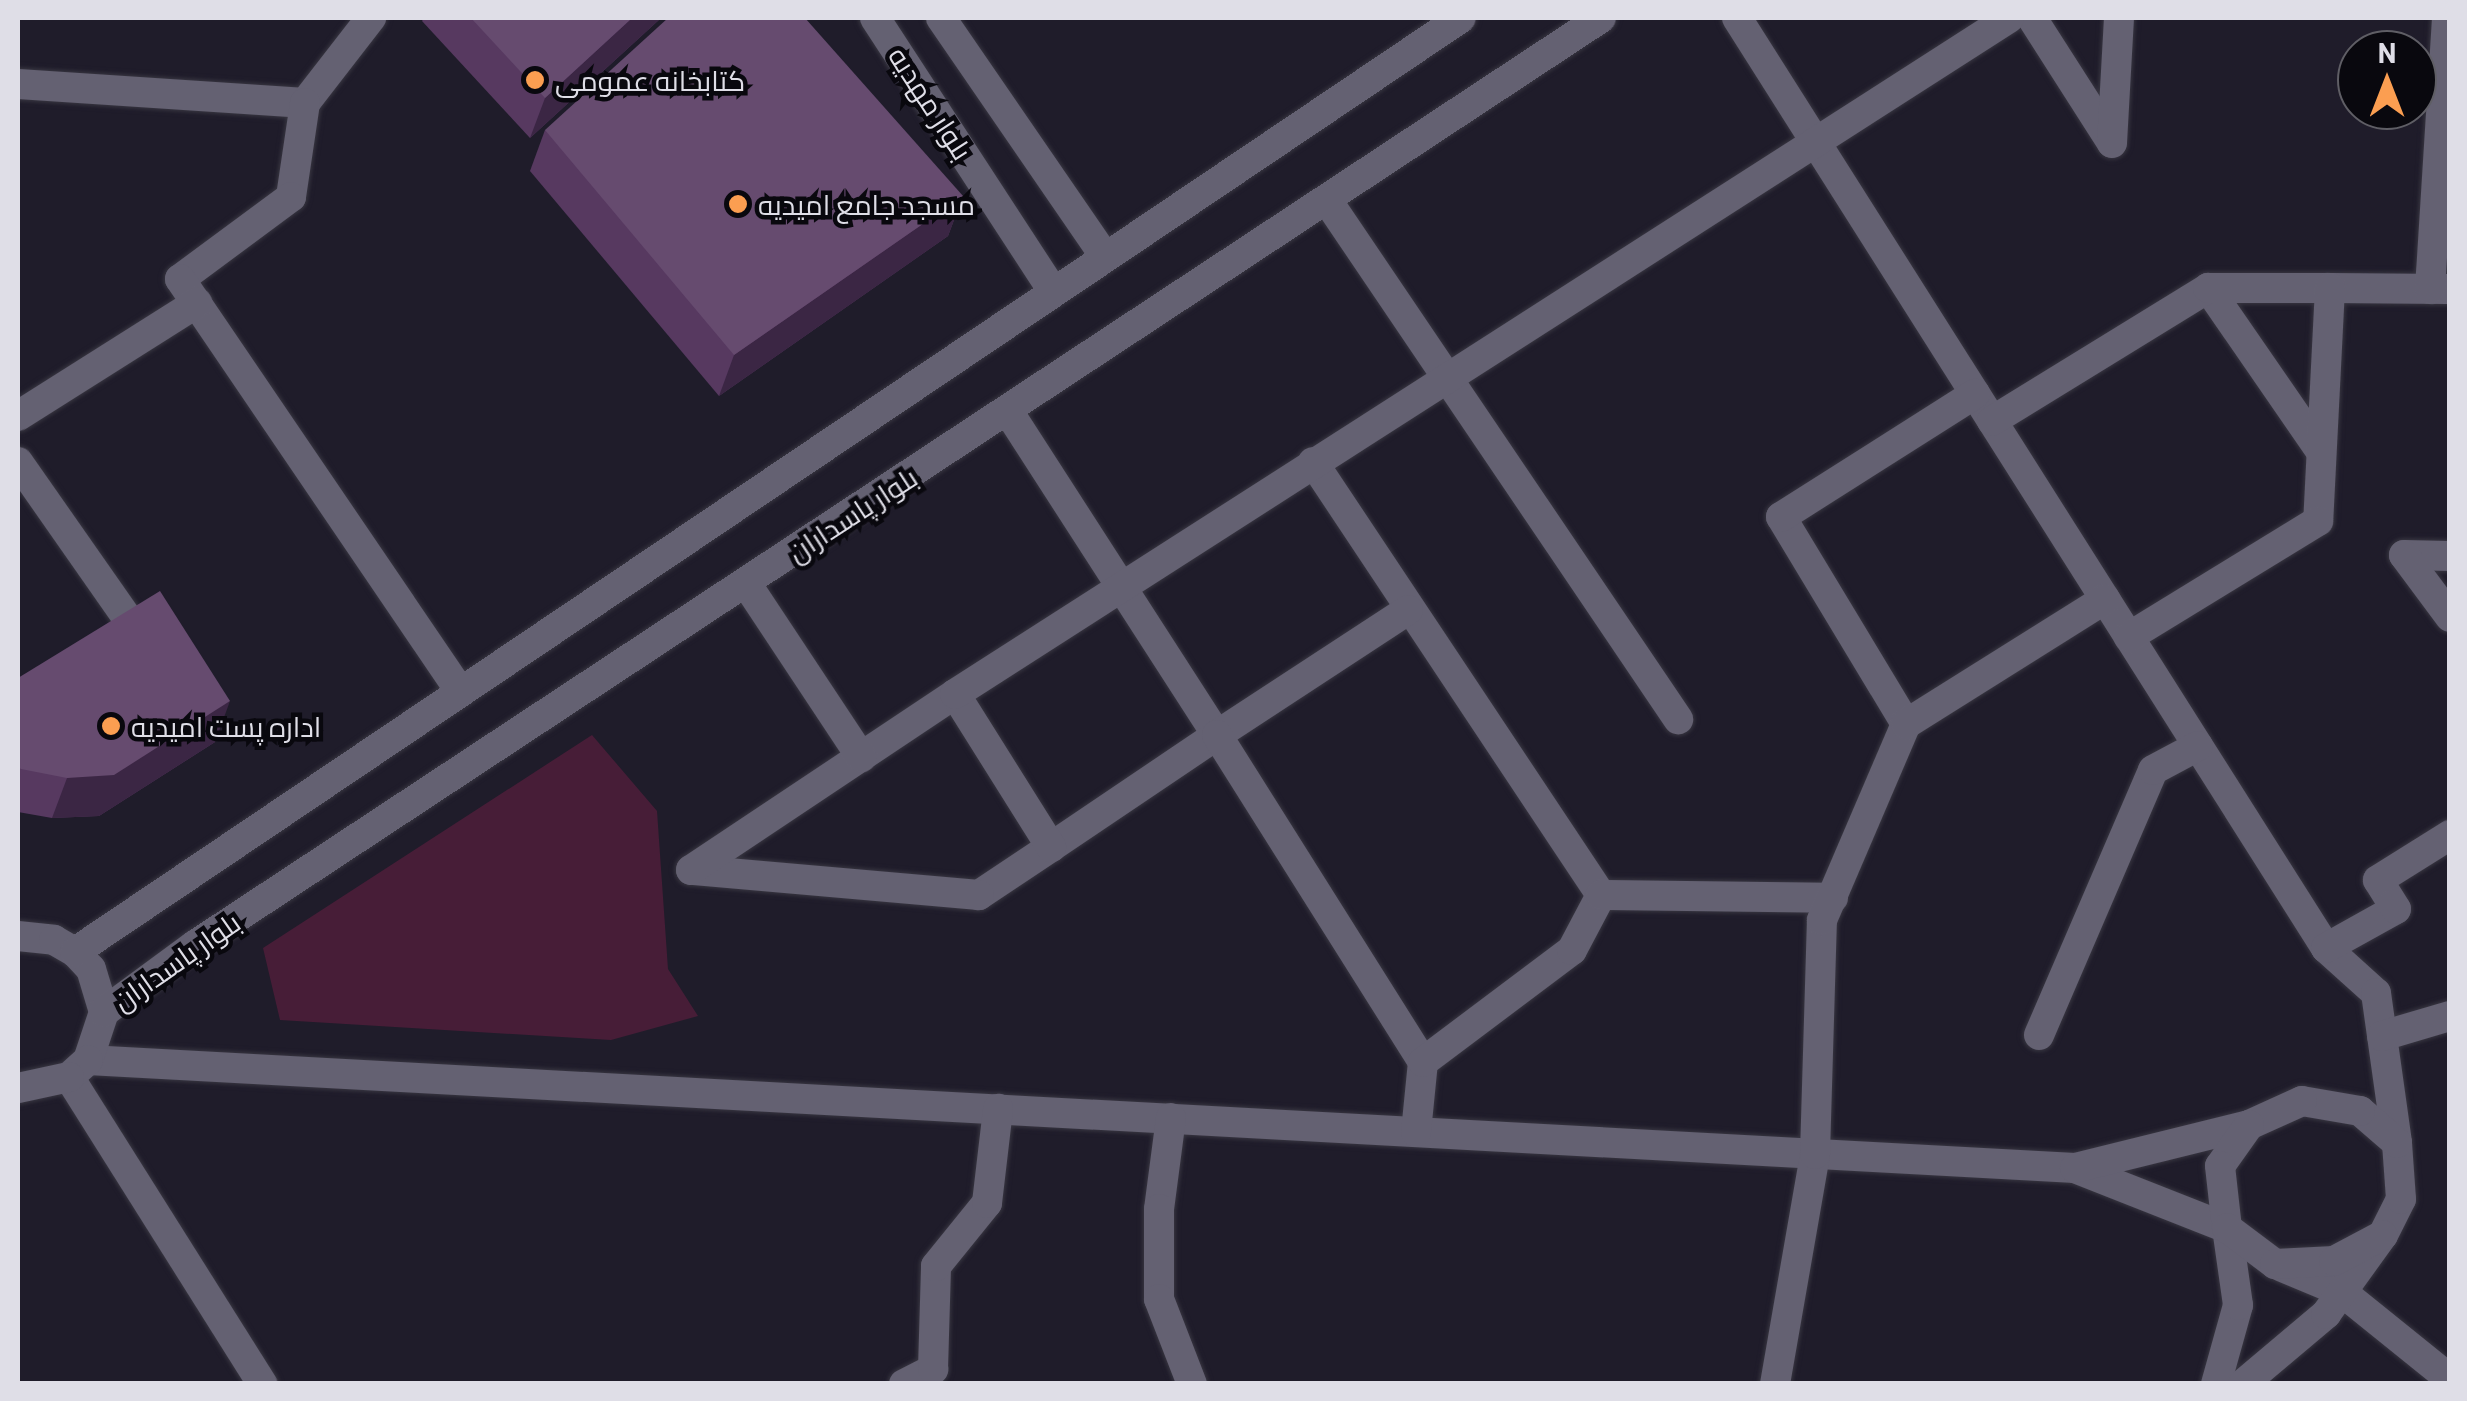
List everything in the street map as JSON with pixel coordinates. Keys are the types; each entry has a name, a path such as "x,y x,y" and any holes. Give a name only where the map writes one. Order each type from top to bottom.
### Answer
{"street":[{"path":"370,18 304,103 291,197 180,279 460,692"},
{"name":"بلوار مهدیه","path":"875,18 1052,290"},
{"name":"بلوار مهدیه","path":"941,18 1104,255"},
{"path":"75,952 1052,290 1462,18"},
{"name":"بلوار پاسداران","path":"104,1012 1601,18"},
{"path":"1737,18 2326,948 2376,994 2401,1199 2384,1235 2326,1314 2243,1384"},
{"path":"1408,610 979,895 692,870 955,694 1813,138 2009,18"},
{"path":"2032,18 2112,143 2119,18"},
{"path":"1992,421 2208,288 2440,289 2447,18"},
{"path":"18,84 304,103"},
{"path":"1327,200 1449,374 1678,719"},
{"path":"2208,288 2321,452"},
{"path":"2129,637 2318,521 2330,288"},
{"path":"18,416 197,303"},
{"path":"1906,724 1782,517 1975,394"},
{"path":"1008,412 1423,1062 1416,1132"},
{"path":"18,462 126,616"},
{"path":"1313,462 1601,895"},
{"path":"2450,556 2404,555 2450,617"},
{"path":"746,583 861,757"},
{"path":"1775,1384 1815,1154 1822,920 1906,724 2105,599"},
{"path":"955,694 1051,847"},
{"path":"2038,1035 2153,770 2198,746"},
{"path":"2326,948 2396,909 2378,880 2450,835"},
{"path":"1601,895 1833,898"},
{"path":"1423,1062 1572,950 1601,895"},
{"path":"18,936 54,940 75,952 91,969 104,1012 78,1068"},
{"path":"2382,1036 2450,1016"},
{"path":"78,1068 262,1384"},
{"path":"18,1088 78,1068 998,1109 2074,1168 2250,1125 2302,1101 2360,1110 2397,1143"},
{"path":"904,1384 933,1369 936,1266 987,1203 998,1109"},
{"path":"1171,1118 1159,1209 1159,1299 1192,1384"},
{"path":"2216,1384 2238,1305 2220,1166 2250,1125"},
{"path":"2074,1168 2228,1228 2275,1264 2342,1292 2448,1380"},
{"path":"2275,1264 2334,1261 2384,1235"}],"shaded area":[{"path":"592,735 657,811 668,969 698,1016 611,1040 280,1020 263,948"}],"building":[{"path":"471,18 632,18 545,98"},
{"name":"مسجد جامع امیدیه","path":"668,18 805,18 963,196 734,355 545,130"},
{"name":"اداره پست امیدیه","path":"160,591 230,701 114,775 67,778 18,767 18,678"}],"place":[{"name":"کتابخانه عمومی","path":"535,80"},
{"name":"مسجد جامع امیدیه","path":"738,204"},
{"name":"اداره پست امیدیه","path":"111,726"}]}
